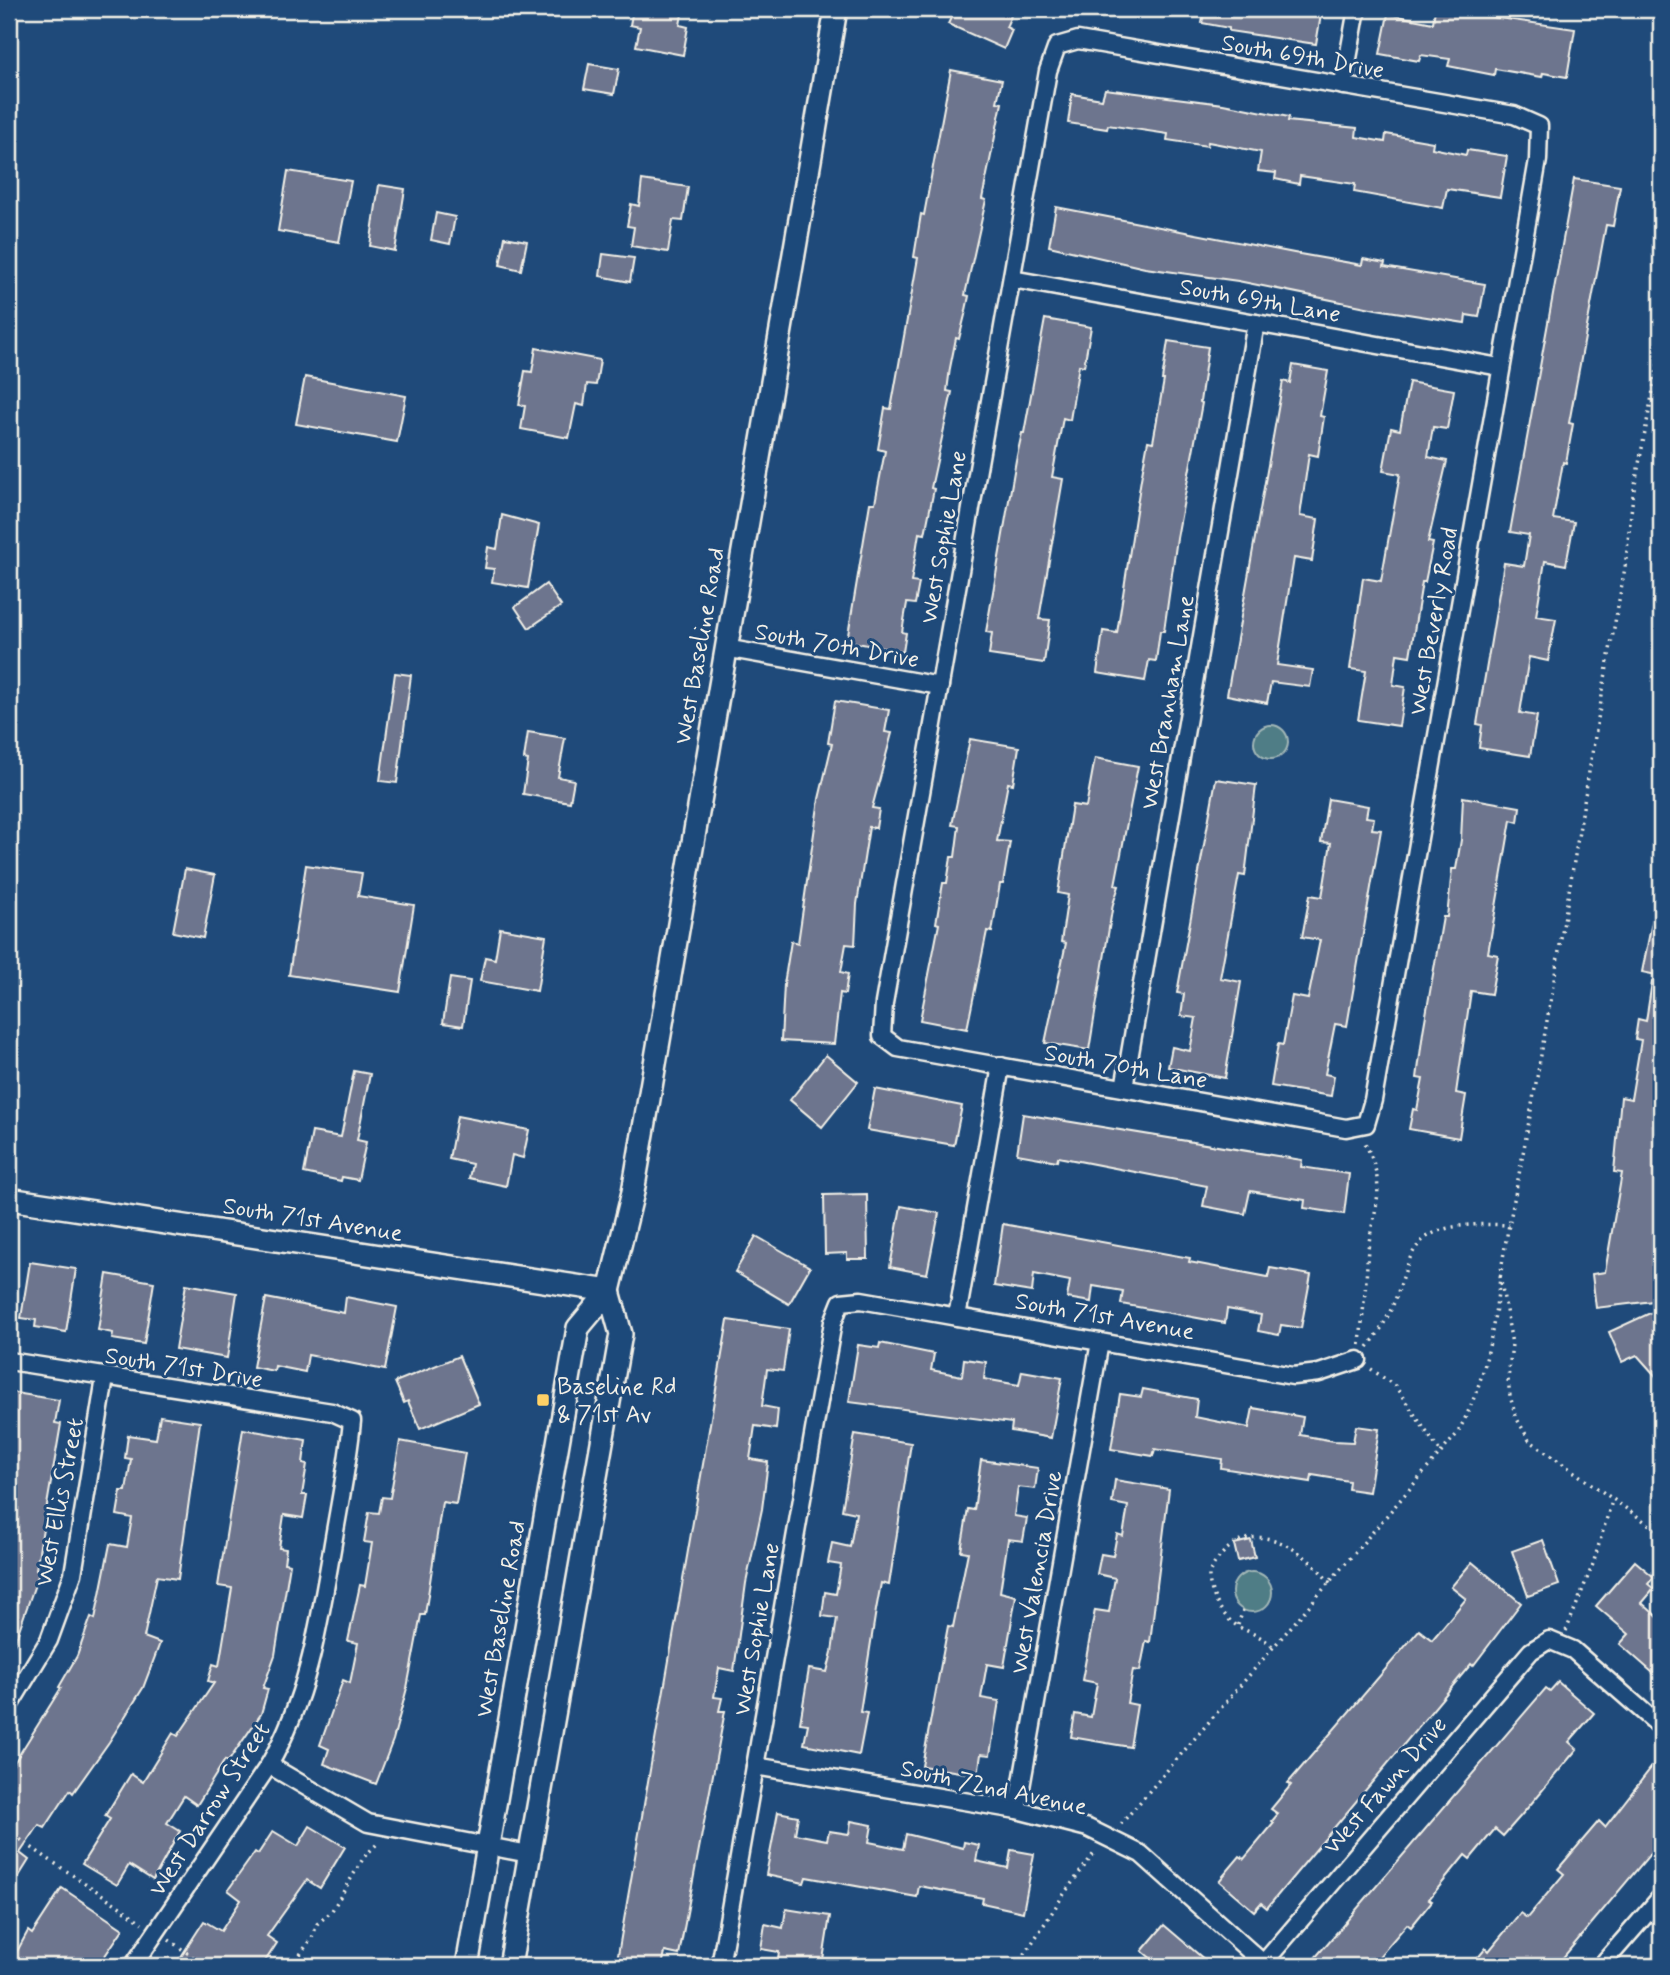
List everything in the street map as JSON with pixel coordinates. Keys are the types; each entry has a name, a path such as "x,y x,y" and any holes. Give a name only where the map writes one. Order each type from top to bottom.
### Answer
{"main road":[{"name":"West Baseline Road","path":"467,1966 578,1328 609,1291 634,1185 836,9"},
{"name":"South 71st Avenue","path":"9,1199 609,1291"},
{"name":"West Baseline Road","path":"510,1966 621,1334 609,1291"}],"street":[{"path":"1343,86 1357,9"},
{"name":"South 69th Drive","path":"1057,46 1078,40 1514,115 1539,126"},
{"name":"West Sophie Lane","path":"882,1036 884,1003 1048,71 1057,46"},
{"name":"West Beverly Road","path":"1361,1125 1373,1100 1538,160 1539,126"},
{"name":"South 69th Lane","path":"1012,279 1500,367"},
{"name":"West Branham Lane","path":"1124,1088 1256,323"},
{"name":"South 70th Drive","path":"725,648 940,686"},
{"name":"South 70th Lane","path":"882,1036 898,1048 1346,1128 1361,1125"},
{"path":"957,1317 1001,1066"},
{"name":"South 71st Avenue","path":"841,1302 862,1300 1293,1376 1319,1373 1358,1360"},
{"name":"West Sophie Lane","path":"720,1966 833,1322 841,1302"},
{"name":"West Valencia Drive","path":"1017,1810 1100,1342"},
{"name":"South 71st Drive","path":"9,1361 332,1412 352,1421"},
{"name":"West Ellis Street","path":"9,1706 49,1640 73,1574 105,1377"},
{"name":"West Darrow Street","path":"133,1966 269,1765 288,1731 309,1673 352,1421"},
{"path":"1555,1643 1573,1650 1661,1727"},
{"name":"West Fawn Drive","path":"1262,1965 1531,1651 1555,1643"},
{"path":"269,1765 348,1813 394,1830 529,1854"},
{"name":"South 72nd Avenue","path":"755,1766 1069,1821 1141,1854 1262,1965"},
{"path":"1601,1966 1661,1897"}],"path":[{"path":"1121,1824 1457,1434 1472,1407 1486,1368 1494,1328 1499,1274 1523,1160 1601,692 1610,653 1633,495 1661,349"},
{"path":"1358,1360 1368,1286 1367,1263 1379,1186 1377,1170 1361,1125"},
{"path":"1358,1360 1390,1317 1412,1252 1430,1233 1453,1225 1508,1225"},
{"path":"1499,1274 1509,1314 1512,1344 1508,1379 1516,1417 1530,1440 1612,1501 1661,1533"},
{"path":"1358,1360 1395,1386 1441,1453"},
{"path":"1555,1643 1593,1564 1612,1501"},
{"path":"1272,1646 1253,1632 1238,1626 1220,1607 1209,1580 1209,1573 1216,1558 1237,1539 1251,1537 1282,1543 1314,1564 1330,1583"},
{"path":"1238,1626 1243,1610"},
{"path":"292,1966 365,1857 394,1830"},
{"path":"9,1831 62,1871 106,1895 155,1933 206,1966"},
{"path":"1017,1966 1066,1891 1096,1853"}],"green space":[{"path":"1271,725 1283,730 1288,742 1283,754 1271,759 1259,754 1254,742 1259,730"},
{"path":"1252,1572 1260,1573 1266,1578 1271,1584 1271,1600 1266,1606 1260,1611 1252,1612 1244,1611 1238,1606 1233,1600 1232,1592 1233,1584 1238,1578 1244,1573"}],"building":[{"path":"633,9 683,9 680,25 688,27 683,55 636,46 640,27 630,25"},
{"path":"955,9 1014,9 1006,27 1012,30 1004,49 948,24"},
{"path":"1205,9 1322,9 1316,44 1229,31 1229,28 1202,23"},
{"path":"1435,9 1479,9 1478,15 1575,29 1567,77 1543,73 1542,77 1495,69 1494,75 1448,66 1450,59 1421,55 1419,61 1380,54 1388,14 1433,23"},
{"path":"589,64 619,69 614,94 584,89"},
{"path":"951,70 1002,80 997,102 1002,103 982,199 986,200 965,295 969,296 950,368 947,391 952,392 931,488 934,489 925,534 919,533 911,582 919,583 915,604 907,603 902,632 906,633 903,652 847,641 870,503 875,503 885,451 878,449 885,408 891,409 918,258 914,257 921,214 924,215"},
{"path":"1105,89 1223,104 1289,117 1288,121 1357,128 1356,137 1385,142 1386,134 1433,142 1432,148 1466,155 1467,150 1507,156 1500,197 1447,189 1443,208 1354,192 1355,184 1300,176 1299,184 1275,179 1276,173 1258,171 1261,152 1208,142 1207,146 1167,140 1168,134 1108,125 1107,129 1068,123 1072,94 1102,99"},
{"path":"288,171 351,181 339,242 278,231"},
{"path":"1574,179 1620,186 1613,226 1606,225 1569,423 1573,424 1566,463 1563,462 1553,519 1574,522 1566,565 1545,561 1536,616 1556,619 1548,661 1529,657 1520,713 1537,716 1530,756 1479,748 1482,725 1477,724 1504,563 1524,566 1529,535 1510,532"},
{"path":"642,180 688,187 683,221 673,220 668,252 631,246 634,227 627,226 631,204 639,206"},
{"path":"379,185 405,189 395,251 370,246"},
{"path":"1056,207 1294,253 1362,265 1363,259 1385,263 1384,267 1485,284 1479,317 1466,315 1465,323 1376,309 1238,281 1145,268 1049,246"},
{"path":"436,213 455,217 450,244 431,240"},
{"path":"505,237 527,241 521,270 500,265"},
{"path":"603,254 634,258 630,282 600,276"},
{"path":"1045,319 1091,327 1084,366 1079,365 1070,420 1063,418 1052,477 1063,479 1039,619 1050,620 1044,663 989,655 992,633 986,632 1016,460 1024,433"},
{"path":"1168,341 1208,347 1202,403 1177,538 1164,631 1160,631 1156,661 1149,660 1145,681 1097,673 1103,631 1117,633 1141,479 1148,441 1153,442"},
{"path":"536,348 600,360 596,385 587,384 584,406 576,404 569,438 521,429 525,406 519,405 525,371 532,372"},
{"path":"1293,365 1328,371 1320,416 1324,417 1318,456 1309,454 1300,516 1318,519 1312,561 1294,558 1277,665 1313,670 1310,687 1271,682 1267,703 1227,695 1283,381 1290,383"},
{"path":"305,377 406,396 397,442 296,424"},
{"path":"1409,382 1454,390 1447,429 1433,427 1428,457 1447,461 1428,542 1433,543 1425,582 1422,582 1410,656 1397,654 1393,685 1405,687 1399,726 1358,720 1366,671 1350,669 1363,578 1381,581 1400,474 1383,471 1391,428 1400,430"},
{"path":"502,515 539,525 528,588 492,582 494,569 485,568 488,547 497,549"},
{"path":"546,584 561,606 529,628 515,607"},
{"path":"395,673 411,675 397,783 380,781"},
{"path":"835,701 889,710 885,732 892,733 872,808 879,809 876,828 869,827 857,904 855,945 846,944 841,972 848,974 845,994 840,993 834,1044 781,1041 784,984 791,941 798,943 819,799 832,744 828,743"},
{"path":"528,732 565,738 558,777 574,780 570,802 523,794 528,760 524,759"},
{"path":"970,739 1019,747 1013,784 1008,783 997,841 1010,842 1003,884 1000,884 992,932 987,931 967,1029 920,1020 939,924 936,923 943,883 947,883 951,857 955,857 959,826 952,825"},
{"path":"1095,758 1138,766 1115,885 1119,886 1113,904 1089,1050 1045,1043 1066,943 1061,942 1068,895 1058,893 1072,805 1086,807"},
{"path":"1216,779 1256,785 1245,876 1239,875 1220,978 1241,982 1225,1078 1168,1067 1172,1047 1190,1051 1196,1018 1181,1016 1184,994 1177,993"},
{"path":"1463,797 1520,807 1518,822 1511,820 1488,953 1498,955 1491,994 1471,991 1456,1093 1466,1095 1459,1138 1409,1129 1413,1109 1417,1110 1423,1079 1417,1078 1423,1032 1443,917 1447,917 1452,869 1456,869 1461,840"},
{"path":"1328,799 1368,806 1366,817 1374,818 1372,829 1381,830 1347,1026 1335,1024 1325,1074 1334,1076 1331,1096 1271,1086 1278,1044 1283,1045 1292,996 1308,999 1320,940 1302,937 1310,895 1322,897 1331,843 1321,842"},
{"path":"306,865 362,873 358,896 414,905 400,992 289,975"},
{"path":"185,869 215,875 203,938 173,932"},
{"path":"1654,912 1661,912 1661,976 1642,972"},
{"path":"500,928 546,936 537,991 480,981 485,957 495,959"},
{"path":"450,978 470,981 463,1026 443,1023"},
{"path":"1652,982 1661,983 1661,1249 1658,1248 1661,1300 1596,1308 1592,1274 1605,1272 1622,1173 1614,1172 1621,1097 1631,1099 1641,1040 1635,1039 1638,1019 1646,1021"},
{"path":"826,1055 858,1082 822,1127 790,1100"},
{"path":"354,1071 370,1074 357,1140 366,1142 358,1180 342,1177 341,1181 304,1173 312,1132 341,1137"},
{"path":"875,1089 962,1106 954,1145 867,1130"},
{"path":"1023,1114 1302,1160 1301,1167 1349,1174 1344,1214 1304,1208 1305,1200 1250,1191 1245,1214 1203,1206 1207,1186 1058,1157 1057,1161 1017,1154"},
{"path":"457,1116 529,1130 523,1158 512,1155 506,1186 469,1178 472,1164 449,1159"},
{"path":"867,1194 868,1259 847,1259 847,1253 825,1254 824,1195"},
{"path":"901,1206 939,1213 927,1274 890,1267"},
{"path":"1003,1224 1190,1258 1189,1262 1268,1277 1270,1268 1311,1275 1301,1328 1281,1325 1279,1335 1258,1331 1261,1315 1227,1309 1225,1323 1121,1304 1123,1291 1093,1286 1091,1302 1067,1298 1070,1281 1034,1274 1032,1292 994,1286"},
{"path":"756,1236 810,1267 789,1304 735,1272"},
{"path":"30,1262 76,1269 66,1332 35,1327 36,1320 21,1318"},
{"path":"107,1274 154,1282 144,1344 112,1339 113,1333 98,1330"},
{"path":"186,1284 237,1293 227,1358 175,1349"},
{"path":"346,1297 397,1307 385,1370 308,1355 305,1372 275,1366 274,1371 253,1367 266,1298 344,1313"},
{"path":"1661,1308 1661,1382 1637,1355 1622,1362 1609,1332"},
{"path":"728,1320 789,1329 783,1371 767,1369 762,1406 778,1409 776,1429 755,1426 750,1459 768,1462 762,1509 746,1583 734,1671 719,1668 714,1697 722,1698 719,1711 725,1711 679,1955 665,1952 662,1966 616,1966"},
{"path":"880,1343 934,1354 931,1370 962,1376 964,1359 986,1362 984,1379 1019,1385 1022,1371 1062,1378 1051,1438 1011,1431 1012,1423 849,1402 858,1345 879,1348"},
{"path":"459,1356 479,1404 420,1429 408,1401 404,1403 395,1382"},
{"path":"1143,1389 1197,1399 1195,1417 1249,1428 1253,1408 1303,1417 1300,1435 1334,1441 1353,1442 1356,1426 1379,1429 1369,1492 1348,1489 1349,1481 1312,1475 1311,1482 1221,1468 1222,1459 1155,1449 1153,1456 1111,1449 1120,1394 1141,1397"},
{"path":"9,1392 59,1400 55,1423 61,1424 36,1569 40,1570 11,1653"},
{"path":"160,1416 200,1422 178,1579 157,1576 144,1637 160,1643 143,1688 109,1742 73,1793 70,1790 45,1828 39,1825 20,1853 29,1860 9,1892 9,1771 61,1688 59,1687 77,1656 91,1617 95,1619 110,1544 127,1547 132,1518 117,1515 121,1491 126,1491 131,1459 125,1458 128,1435 156,1439"},
{"path":"243,1429 306,1440 303,1463 307,1464 302,1495 307,1495 303,1518 284,1515 279,1548 286,1549 284,1563 290,1564 275,1655 263,1688 268,1689 261,1714 228,1762 225,1760 197,1805 184,1796 167,1823 180,1831 153,1880 129,1865 117,1885 82,1864 110,1819 105,1816 131,1774 143,1782 173,1733 178,1736 214,1683 208,1681 213,1664 219,1666 232,1588 218,1586"},
{"path":"855,1434 911,1443 889,1585 881,1583 876,1610 860,1712 867,1713 859,1755 804,1744 808,1724 800,1723 809,1669 827,1672 832,1652 837,1618 822,1616 825,1592 836,1594 841,1565 828,1563 832,1543 850,1547 856,1513 842,1510"},
{"path":"400,1441 465,1453 456,1504 442,1502 425,1615 421,1615 407,1688 393,1740 376,1784 324,1764 329,1749 320,1745 343,1680 350,1683 358,1643 348,1641 360,1585 365,1586 372,1543 364,1542 369,1512 379,1513 382,1497 390,1498"},
{"path":"981,1460 1038,1468 1035,1489 1018,1487 1014,1516 1027,1518 1023,1541 1008,1539 1000,1592 1016,1596 1004,1667 987,1664 981,1698 999,1701 990,1755 981,1754 978,1775 922,1766 948,1626 953,1627 968,1552 961,1551 968,1509 974,1510"},
{"path":"1115,1480 1169,1489 1150,1642 1146,1641 1140,1671 1133,1670 1127,1703 1137,1705 1130,1747 1071,1737 1075,1714 1091,1717 1097,1683 1082,1680 1095,1610 1109,1612 1115,1578 1097,1574 1101,1554 1113,1556 1117,1534 1123,1536 1128,1506 1112,1503"},
{"path":"1251,1540 1255,1557 1238,1561 1234,1544"},
{"path":"1543,1540 1559,1585 1528,1596 1512,1551"},
{"path":"1635,1561 1654,1577 1648,1584 1654,1589 1642,1603 1661,1620 1661,1680 1620,1644 1629,1634 1596,1606"},
{"path":"1472,1562 1521,1603 1473,1666 1471,1664 1267,1908 1261,1903 1254,1911 1219,1881 1240,1856 1244,1859 1274,1823 1272,1821 1278,1814 1271,1809 1291,1785 1288,1783 1419,1630 1432,1640 1466,1599 1451,1587"},
{"path":"1558,1682 1594,1713 1569,1742 1577,1749 1503,1836 1495,1829 1470,1859 1465,1855 1429,1899 1432,1901 1411,1927 1407,1924 1371,1966 1308,1966 1546,1688 1550,1691"},
{"path":"1661,1755 1661,1841 1556,1966 1471,1966 1486,1948 1489,1951 1520,1913 1527,1918 1564,1874 1558,1869 1599,1821 1605,1827"},
{"path":"778,1812 798,1816 795,1834 827,1840 829,1831 849,1834 851,1821 872,1825 869,1842 903,1849 906,1834 963,1848 964,1842 979,1845 976,1861 1008,1868 1011,1850 1034,1854 1023,1912 982,1903 983,1898 919,1886 917,1897 806,1877 804,1883 766,1875"},
{"path":"310,1826 345,1847 320,1888 307,1880 267,1936 277,1943 262,1966 175,1966 204,1921 221,1931 241,1900 228,1890 273,1831 298,1846"},
{"path":"62,1888 123,1929 98,1966 9,1966 28,1931 32,1934"},
{"path":"786,1909 830,1916 822,1966 777,1966 779,1952 761,1949 765,1924 783,1928"},
{"path":"1164,1925 1212,1966 1160,1966 1142,1951"}],"place":[{"name":"Baseline Rd & 71st Av","path":"543,1400"}]}
